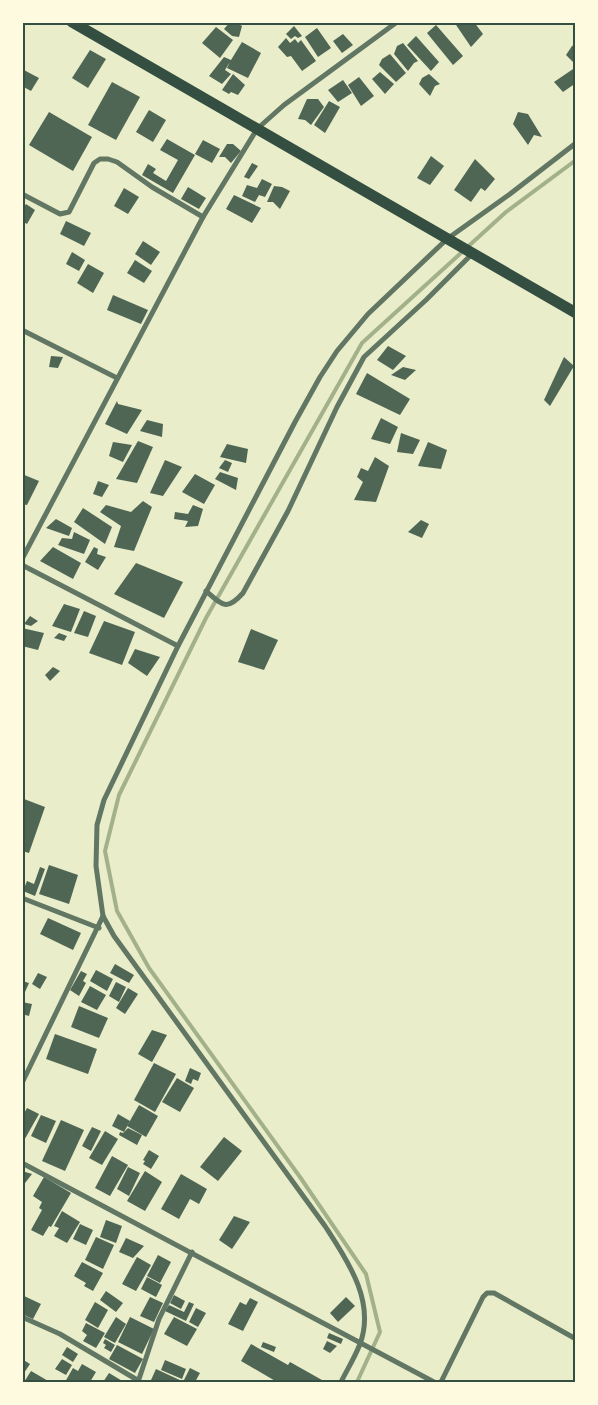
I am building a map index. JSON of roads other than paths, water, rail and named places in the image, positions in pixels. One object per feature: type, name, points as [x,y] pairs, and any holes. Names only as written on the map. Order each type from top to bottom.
[{"type":"main road","points":[[72,22],[576,313]]},
{"type":"street","points":[[22,559],[203,217],[257,129],[284,105],[397,22]]},
{"type":"street","points":[[341,1382],[361,1344],[365,1321],[361,1293],[348,1261],[114,936],[103,916],[96,866],[97,825],[115,776],[178,646],[208,593],[295,422],[337,351],[368,314],[447,239],[510,194],[576,143]]},
{"type":"street","points":[[22,194],[60,214],[68,212],[94,163],[100,159],[108,158],[203,217]]},
{"type":"street","points":[[208,593],[222,604],[231,605],[243,593],[288,511],[364,357],[426,300],[472,254]]},
{"type":"street","points":[[22,330],[117,378]]},
{"type":"street","points":[[22,565],[178,646]]},
{"type":"street","points":[[22,898],[98,928]]},
{"type":"street","points":[[22,1083],[103,916]]},
{"type":"street","points":[[22,1163],[434,1382]]},
{"type":"street","points":[[22,1317],[60,1334],[139,1382],[159,1319],[192,1252]]},
{"type":"street","points":[[441,1382],[482,1297],[487,1293],[494,1294],[576,1339]]},
{"type":"waterway","points":[[357,1382],[380,1332],[366,1274],[300,1177],[149,968],[117,911],[105,851],[119,795],[206,618],[362,343],[506,212],[576,160]]}]
